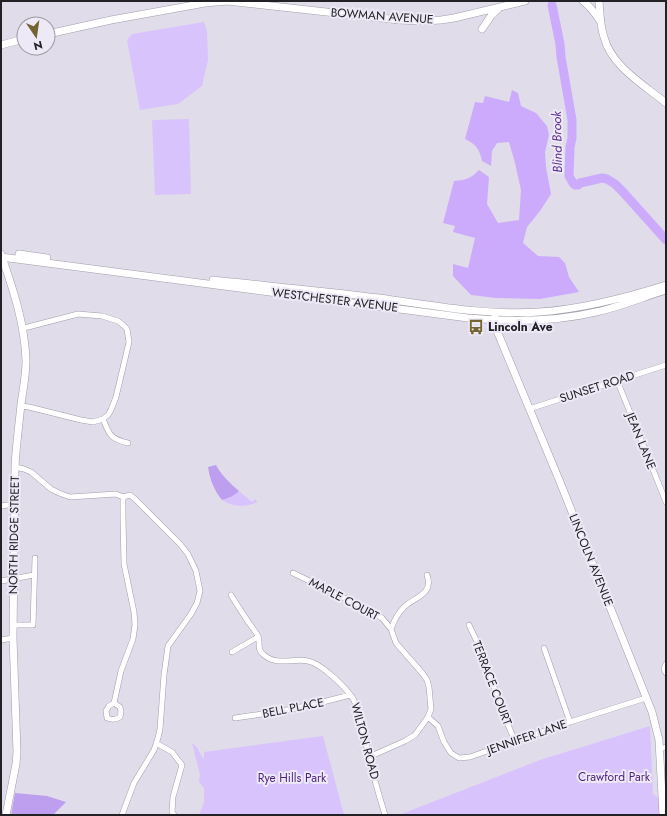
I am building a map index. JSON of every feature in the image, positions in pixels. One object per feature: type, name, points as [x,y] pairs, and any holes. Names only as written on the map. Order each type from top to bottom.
[{"type":"street","name":"BOWMAN AVENUE","points":[[56,32],[111,20],[205,3],[227,1],[391,19],[424,21],[454,18],[525,1]]},
{"type":"street","points":[[583,1],[594,11],[601,23]]},
{"type":"street","points":[[599,1],[601,23],[606,45],[614,59],[626,71],[666,103]]},
{"type":"street","points":[[482,29],[491,16],[500,7]]},
{"type":"street","points":[[1,45],[16,41]]},
{"type":"street","name":"WESTCHESTER AVENUE","points":[[1,254],[494,312],[537,312],[574,308],[617,299],[666,285]]},
{"type":"street","name":"WESTCHESTER AVENUE","points":[[1,254],[468,318],[496,320],[543,320],[580,316],[606,310],[666,290]]},
{"type":"street","name":"NORTH RIDGE STREET","points":[[1,254],[18,310],[22,328],[26,362],[15,467],[13,638],[17,752],[6,815]]},
{"type":"street","name":"LINCOLN AVENUE","points":[[494,312],[497,331],[560,482],[655,724],[663,748],[663,815]]},
{"type":"street","points":[[21,406],[93,422],[103,419],[111,410],[116,397],[129,342],[126,330],[118,321],[112,318],[95,315],[78,314],[22,328]]},
{"type":"street","name":"SUNSET ROAD","points":[[529,409],[666,365]]},
{"type":"street","name":"JEAN LANE","points":[[617,380],[666,502]]},
{"type":"street","points":[[103,419],[113,438],[128,443]]},
{"type":"street","points":[[15,467],[31,472],[51,489],[70,497],[116,494],[123,497],[130,495],[175,539],[188,554],[196,571],[200,591],[197,603],[168,646],[160,729],[154,750],[134,783],[122,815]]},
{"type":"street","points":[[114,703],[121,671],[132,639],[135,625],[134,612],[124,564],[122,517],[123,497]]},
{"type":"street","points":[[1,506],[15,504]]},
{"type":"street","points":[[13,625],[33,625],[34,575],[36,572],[35,558]]},
{"type":"street","name":"MAPLE COURT","points":[[294,573],[382,618],[390,629],[396,643],[427,680],[431,709],[428,716]]},
{"type":"street","points":[[1,581],[34,575]]},
{"type":"street","points":[[390,629],[403,608],[426,592],[429,586],[427,575]]},
{"type":"street","name":"WILTON ROAD","points":[[231,595],[258,636],[259,651],[269,659],[275,661],[302,660],[315,663],[342,685],[353,698],[385,815]]},
{"type":"street","name":"TERRACE COURT","points":[[469,625],[490,673],[505,718],[515,741]]},
{"type":"street","points":[[232,652],[258,636]]},
{"type":"street","points":[[1,640],[13,638]]},
{"type":"street","points":[[544,648],[570,722]]},
{"type":"street","points":[[666,664],[664,668],[666,673]]},
{"type":"street","name":"BELL PLACE","points":[[235,718],[282,711],[350,695]]},
{"type":"street","name":"JENNIFER LANE","points":[[428,716],[438,726],[444,742],[451,753],[459,758],[470,757],[570,722],[646,698]]},
{"type":"street","points":[[369,757],[415,735],[428,716]]},
{"type":"street","points":[[156,743],[172,752],[182,765],[173,797],[172,812],[174,815]]},
{"type":"green space","points":[[204,22],[207,31],[208,60],[202,86],[178,104],[140,110],[127,40],[132,34]]},
{"type":"green space","points":[[189,119],[191,194],[155,195],[152,120]]},
{"type":"green space","points":[[239,491],[252,502],[255,499],[257,502],[239,506],[222,500],[231,497]]},
{"type":"green space","name":"Crawford Park","points":[[650,726],[653,794],[658,797],[659,800],[660,815],[399,815],[540,760]]},
{"type":"green space","name":"Rye Hills Park","points":[[323,736],[344,815],[199,815],[204,802],[204,788],[199,782],[200,775],[192,743],[196,746],[204,759],[204,752]]},
{"type":"shaded area","points":[[512,90],[518,93],[521,106],[536,113],[547,126],[549,135],[545,152],[551,194],[527,227],[523,243],[538,256],[559,257],[565,263],[569,277],[579,292],[540,299],[496,298],[471,295],[453,276],[453,264],[468,268],[475,238],[453,232],[455,226],[443,223],[454,181],[468,178],[479,170],[489,177],[487,204],[498,223],[519,220],[521,190],[509,142],[497,143],[492,151],[491,166],[482,161],[477,148],[465,139],[475,102],[483,103],[485,96],[509,102]]},
{"type":"shaded area","points":[[216,465],[223,476],[239,491],[231,497],[222,500],[213,485],[208,467]]},
{"type":"shaded area","points":[[15,793],[47,796],[66,802],[53,815],[11,815]]},
{"type":"waterway","name":"Blind Brook","points":[[552,5],[572,120],[569,176],[575,185],[602,178],[615,184],[666,240]]},
{"type":"place","name":"Lincoln Ave","points":[[476,327]]}]
